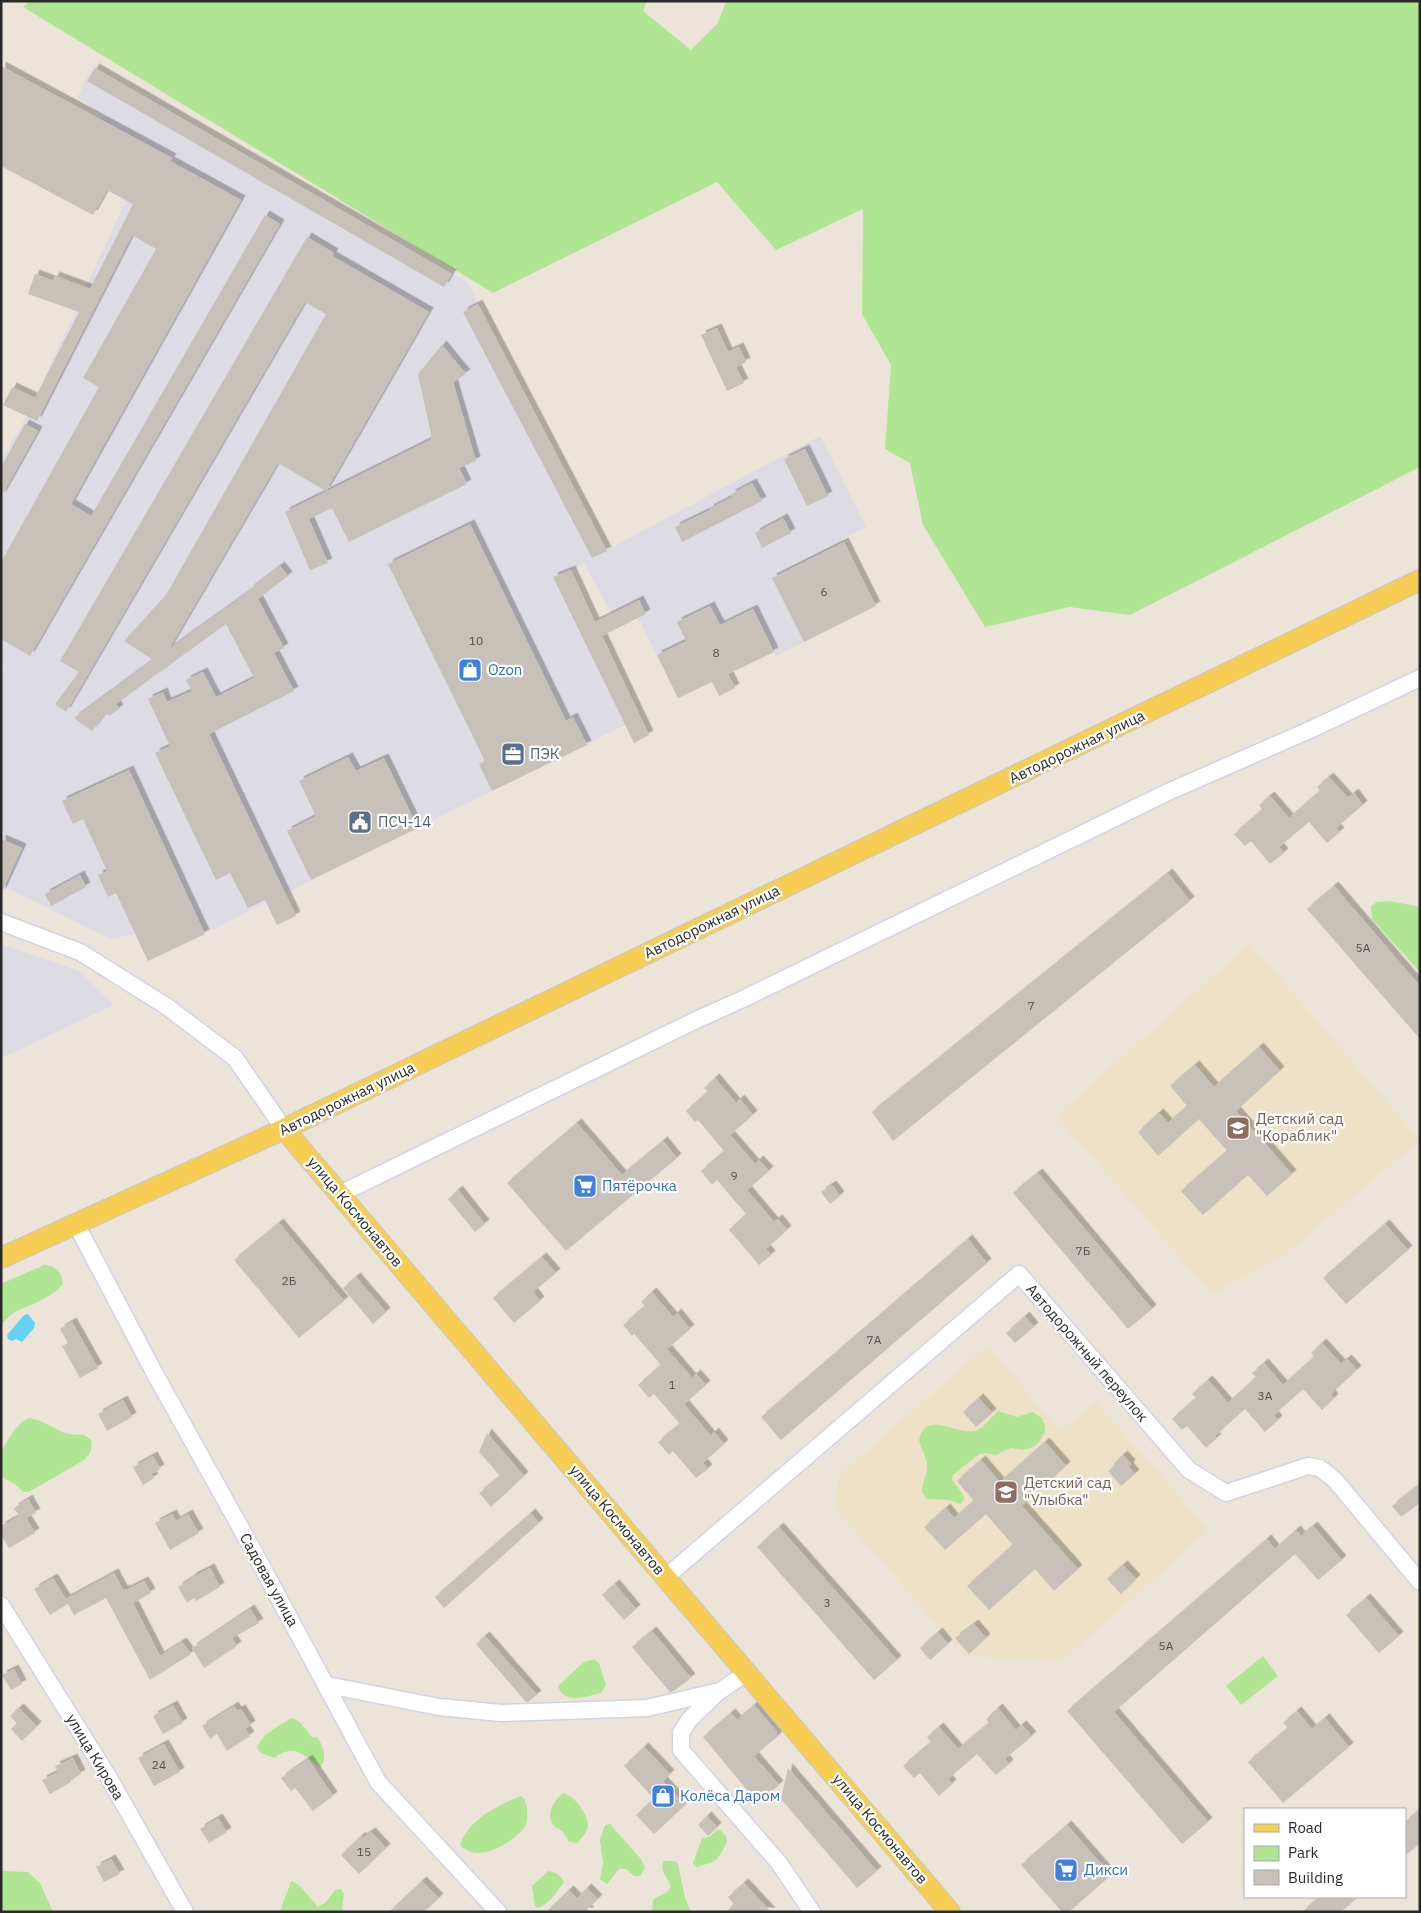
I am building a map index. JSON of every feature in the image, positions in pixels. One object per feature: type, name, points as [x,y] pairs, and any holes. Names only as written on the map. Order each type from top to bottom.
[{"type":"main road","name":"Автодорожная улица","points":[[1,1258],[284,1129],[1420,580]]},
{"type":"main road","name":"улица Космонавтов","points":[[284,1129],[950,1912]]},
{"type":"street","points":[[340,1194],[1168,792],[1314,728],[1420,678]]},
{"type":"street","points":[[1,922],[80,952],[166,1006],[235,1058],[284,1129]]},
{"type":"street","name":"Садовая улица","points":[[76,1224],[155,1374],[327,1684],[378,1782],[498,1912]]},
{"type":"street","name":"Автодорожный переулок","points":[[666,1577],[1019,1274],[1189,1470],[1226,1493],[1308,1466],[1320,1468],[1335,1480],[1420,1582]]},
{"type":"street","name":"улица Кирова","points":[[1,1605],[109,1778],[185,1912]]},
{"type":"street","points":[[746,1672],[720,1691],[688,1720],[681,1733],[681,1750],[779,1863],[812,1912]]},
{"type":"street","points":[[327,1684],[439,1707],[501,1713],[647,1708],[720,1691]]},
{"type":"shaded area","points":[[93,66],[467,282],[607,550],[820,436],[866,527],[842,539],[876,606],[776,656],[774,652],[728,674],[735,688],[719,696],[712,682],[678,698],[638,618],[619,627],[584,563],[571,570],[649,735],[634,743],[625,725],[148,961],[135,934],[111,939],[1,885],[1,672],[4,669],[4,665],[1,664],[1,461],[26,417],[138,174],[85,146],[100,116],[87,103],[77,98]]},
{"type":"shaded area","name":"Детский сад \"Кораблик\"","points":[[1250,943],[1420,1140],[1286,1254],[1212,1294],[1056,1116]]},
{"type":"shaded area","points":[[1,944],[79,971],[114,1005],[1,1058]]},
{"type":"shaded area","name":"Детский сад \"Улыбка\"","points":[[988,1345],[1060,1431],[1096,1402],[1209,1530],[1061,1662],[965,1656],[835,1509],[839,1475]]},
{"type":"green space","points":[[30,1],[647,1],[643,11],[691,50],[718,23],[726,1],[1420,1],[1420,467],[1130,615],[1069,607],[985,627],[923,525],[910,463],[885,449],[891,365],[862,314],[863,209],[776,250],[717,182],[493,293],[23,7]]},
{"type":"green space","points":[[1390,901],[1420,907],[1420,972],[1372,919],[1371,906],[1377,902]]},
{"type":"green space","points":[[44,1265],[51,1266],[57,1270],[63,1284],[42,1300],[15,1312],[1,1324],[1,1284]]},
{"type":"green space","points":[[998,1411],[1017,1417],[1033,1412],[1042,1418],[1045,1432],[1034,1447],[1024,1450],[1011,1448],[996,1455],[979,1454],[953,1475],[952,1480],[962,1493],[964,1499],[961,1504],[949,1500],[928,1499],[922,1493],[927,1468],[919,1440],[923,1430],[928,1426],[936,1424],[961,1430],[977,1430]]},
{"type":"green space","points":[[29,1418],[40,1421],[64,1433],[85,1436],[91,1440],[92,1446],[84,1460],[29,1492],[23,1492],[16,1485],[1,1476],[1,1457],[9,1437],[21,1423]]},
{"type":"green space","points":[[1263,1656],[1278,1676],[1241,1705],[1226,1686]]},
{"type":"green space","points":[[594,1659],[599,1663],[606,1685],[601,1693],[576,1698],[565,1696],[558,1686],[584,1662]]},
{"type":"green space","points":[[291,1718],[301,1723],[313,1738],[317,1737],[319,1740],[324,1756],[320,1767],[309,1758],[294,1751],[282,1753],[274,1758],[259,1752],[257,1746],[266,1734]]},
{"type":"green space","points":[[563,1793],[576,1801],[588,1822],[586,1831],[577,1843],[569,1842],[563,1832],[554,1826],[551,1821],[552,1807]]},
{"type":"green space","points":[[521,1796],[526,1803],[527,1821],[524,1828],[518,1834],[502,1846],[484,1852],[475,1853],[460,1845],[470,1828],[485,1814]]},
{"type":"green space","points":[[610,1824],[641,1859],[645,1868],[640,1876],[634,1876],[626,1869],[619,1869],[607,1884],[600,1879],[603,1863],[600,1840],[605,1825]]},
{"type":"green space","points":[[717,1830],[720,1830],[726,1836],[727,1842],[723,1850],[713,1862],[697,1867],[693,1863],[702,1838],[709,1837]]},
{"type":"green space","points":[[664,1861],[675,1861],[678,1864],[685,1898],[691,1912],[652,1912],[653,1900],[670,1888],[662,1866]]},
{"type":"green space","points":[[1,1871],[28,1872],[40,1883],[53,1912],[1,1912]]},
{"type":"green space","points":[[548,1871],[558,1874],[564,1882],[549,1901],[537,1908],[535,1906],[532,1886]]},
{"type":"green space","points":[[291,1881],[299,1885],[318,1907],[325,1903],[335,1890],[341,1889],[344,1894],[342,1909],[345,1912],[281,1912]]},
{"type":"water","points":[[28,1314],[35,1323],[34,1328],[22,1342],[16,1339],[12,1341],[8,1339],[7,1335],[24,1315]]},
{"type":"building","points":[[1,66],[172,158],[170,161],[241,200],[71,504],[91,516],[265,215],[280,224],[30,656],[1,639],[1,562],[99,387],[83,378],[156,249],[132,235],[37,421],[3,405],[12,387],[35,398],[79,312],[28,294],[35,274],[53,281],[55,276],[90,289],[133,204],[107,190],[93,215],[1,166]]},
{"type":"building","points":[[95,68],[452,274],[444,287],[87,81]]},
{"type":"building","points":[[307,237],[334,253],[332,256],[429,312],[326,491],[278,463],[169,649],[251,590],[280,566],[288,576],[258,599],[284,648],[274,653],[294,691],[209,734],[296,916],[277,925],[265,900],[248,908],[230,873],[216,880],[155,753],[170,746],[148,699],[163,692],[167,702],[192,691],[186,680],[203,672],[216,697],[254,678],[226,624],[116,704],[119,709],[109,716],[106,713],[92,731],[74,718],[153,660],[124,641],[166,595],[326,314],[305,302],[66,712],[55,704],[79,672],[60,661]]},
{"type":"building","points":[[478,304],[607,551],[592,558],[463,312]]},
{"type":"building","points":[[717,328],[728,352],[739,347],[746,362],[736,367],[744,383],[727,391],[701,335]]},
{"type":"building","points":[[442,345],[466,374],[453,382],[476,461],[459,468],[467,484],[349,542],[332,508],[309,519],[328,563],[310,570],[285,512],[432,439],[418,374]]},
{"type":"building","points":[[25,424],[38,431],[1,497],[1,467]]},
{"type":"building","points":[[805,449],[828,496],[807,506],[784,459]]},
{"type":"building","points":[[752,483],[762,501],[682,542],[675,527],[710,510],[732,497],[731,494]]},
{"type":"building","points":[[783,518],[791,533],[762,548],[755,533]]},
{"type":"building","points":[[470,524],[566,721],[573,717],[587,745],[492,791],[479,764],[485,761],[388,564]]},
{"type":"building","points":[[844,542],[876,606],[804,642],[772,578]]},
{"type":"building","points":[[571,570],[595,622],[639,600],[646,614],[602,636],[649,735],[634,743],[553,577]]},
{"type":"building","points":[[710,606],[720,625],[753,609],[774,652],[728,674],[735,688],[719,696],[712,682],[678,698],[657,655],[686,641],[677,622]]},
{"type":"building","name":"ПСЧ-14","points":[[348,757],[356,771],[384,758],[418,828],[311,880],[287,831],[316,816],[299,781]]},
{"type":"building","points":[[129,770],[205,934],[148,961],[116,893],[108,897],[98,875],[107,871],[83,819],[73,824],[62,801]]},
{"type":"building","points":[[1329,777],[1348,798],[1354,793],[1363,805],[1336,828],[1340,832],[1327,843],[1309,822],[1279,847],[1284,853],[1270,864],[1251,841],[1245,846],[1234,834],[1262,810],[1259,805],[1270,796],[1289,818],[1320,791],[1317,787]]},
{"type":"building","points":[[1,839],[22,848],[1,894]]},
{"type":"building","points":[[1168,873],[1190,901],[893,1141],[872,1112]]},
{"type":"building","points":[[80,875],[86,887],[51,906],[45,894]]},
{"type":"building","points":[[1334,886],[1420,986],[1420,1039],[1307,909]]},
{"type":"building","points":[[1259,1047],[1280,1071],[1236,1111],[1292,1174],[1267,1196],[1248,1175],[1203,1215],[1181,1191],[1227,1151],[1199,1119],[1158,1156],[1138,1132],[1159,1113],[1168,1123],[1187,1106],[1170,1086],[1195,1065],[1214,1087]]},
{"type":"building","points":[[715,1078],[736,1103],[740,1099],[753,1115],[730,1135],[755,1164],[759,1160],[769,1171],[747,1190],[774,1222],[778,1219],[787,1230],[766,1249],[771,1255],[759,1265],[729,1230],[746,1214],[717,1180],[712,1185],[701,1171],[724,1151],[698,1120],[695,1122],[686,1111],[708,1092],[704,1088]]},
{"type":"building","points":[[577,1123],[622,1175],[663,1141],[677,1158],[566,1251],[507,1183]]},
{"type":"building","points":[[1038,1173],[1152,1309],[1128,1329],[1013,1193]]},
{"type":"building","points":[[832,1185],[840,1196],[830,1204],[821,1192]]},
{"type":"building","points":[[458,1190],[485,1224],[475,1232],[448,1199]]},
{"type":"building","points":[[279,1223],[344,1301],[299,1338],[234,1260]]},
{"type":"building","points":[[1385,1224],[1408,1250],[1346,1304],[1323,1278]]},
{"type":"building","points":[[968,1239],[987,1263],[781,1440],[761,1417]]},
{"type":"building","points":[[542,1257],[556,1273],[533,1292],[540,1301],[514,1323],[493,1298]]},
{"type":"building","points":[[356,1277],[386,1312],[373,1324],[343,1288]]},
{"type":"building","points":[[652,1292],[673,1317],[677,1313],[690,1329],[667,1349],[692,1378],[696,1374],[706,1385],[684,1404],[711,1436],[714,1432],[724,1444],[703,1463],[708,1469],[696,1478],[673,1451],[669,1455],[658,1442],[680,1424],[654,1394],[649,1398],[638,1385],[661,1365],[634,1334],[632,1336],[623,1325],[645,1306],[641,1302]]},
{"type":"building","points":[[1025,1316],[1034,1327],[1015,1343],[1006,1333]]},
{"type":"building","points":[[72,1322],[98,1368],[80,1378],[62,1346],[68,1343],[60,1329]]},
{"type":"building","points":[[1322,1343],[1341,1364],[1347,1359],[1357,1370],[1331,1394],[1334,1398],[1322,1410],[1303,1389],[1274,1415],[1278,1420],[1265,1432],[1245,1409],[1215,1436],[1217,1438],[1206,1448],[1187,1426],[1182,1430],[1172,1419],[1196,1398],[1192,1394],[1208,1380],[1228,1403],[1256,1377],[1252,1373],[1264,1363],[1283,1385],[1314,1357],[1311,1353]]},
{"type":"building","points":[[979,1398],[992,1413],[976,1427],[963,1412]]},
{"type":"building","points":[[123,1400],[132,1417],[107,1431],[98,1414]]},
{"type":"building","points":[[487,1433],[524,1476],[491,1507],[479,1493],[500,1476],[479,1452]]},
{"type":"building","points":[[1045,1442],[1066,1466],[1022,1506],[1078,1569],[1054,1591],[1035,1569],[989,1610],[967,1586],[1013,1545],[986,1514],[945,1550],[924,1527],[946,1508],[954,1518],[974,1501],[957,1481],[981,1460],[1000,1482]]},
{"type":"building","points":[[1123,1455],[1131,1464],[1129,1467],[1135,1474],[1121,1486],[1108,1471]]},
{"type":"building","points":[[153,1456],[160,1469],[151,1474],[154,1478],[143,1485],[133,1467]]},
{"type":"building","points":[[1420,1484],[1420,1503],[1401,1517],[1392,1506]]},
{"type":"building","points":[[28,1499],[36,1513],[26,1518],[35,1533],[9,1548],[1,1535],[1,1526],[19,1516],[14,1508]]},
{"type":"building","points":[[531,1513],[539,1523],[444,1608],[435,1597]]},
{"type":"building","points":[[172,1514],[176,1521],[188,1514],[199,1533],[170,1550],[155,1523]]},
{"type":"building","points":[[1313,1526],[1342,1560],[1318,1580],[1295,1554],[1114,1712],[1208,1822],[1182,1844],[1067,1711],[1267,1539],[1275,1549],[1296,1530],[1301,1536]]},
{"type":"building","points":[[779,1527],[897,1660],[874,1680],[757,1547]]},
{"type":"building","points":[[1123,1565],[1136,1579],[1121,1594],[1107,1579]]},
{"type":"building","points":[[210,1568],[220,1587],[196,1601],[194,1598],[187,1603],[178,1587]]},
{"type":"building","points":[[114,1573],[123,1590],[144,1581],[151,1593],[133,1603],[160,1656],[182,1642],[191,1654],[150,1680],[106,1598],[74,1615],[68,1604],[50,1615],[34,1589],[53,1578],[66,1599]]},
{"type":"building","points":[[615,1584],[636,1609],[624,1620],[602,1595]]},
{"type":"building","points":[[1366,1598],[1399,1636],[1379,1653],[1346,1615]]},
{"type":"building","points":[[250,1609],[259,1623],[232,1638],[237,1646],[204,1668],[192,1648]]},
{"type":"building","points":[[974,1624],[986,1638],[969,1654],[955,1638]]},
{"type":"building","points":[[652,1631],[691,1678],[674,1691],[670,1692],[632,1647]]},
{"type":"building","points":[[938,1632],[948,1644],[930,1660],[920,1648]]},
{"type":"building","points":[[485,1636],[537,1695],[528,1702],[476,1644]]},
{"type":"building","points":[[14,1669],[22,1684],[11,1690],[2,1675]]},
{"type":"building","points":[[173,1705],[183,1723],[163,1734],[153,1716]]},
{"type":"building","points":[[754,1705],[777,1732],[777,1737],[754,1756],[779,1785],[758,1803],[703,1737],[731,1713],[737,1720]]},
{"type":"building","points":[[234,1706],[237,1711],[241,1709],[251,1725],[245,1729],[250,1736],[227,1751],[217,1734],[210,1739],[202,1726]]},
{"type":"building","points":[[19,1708],[37,1726],[22,1741],[11,1729],[17,1723],[10,1716]]},
{"type":"building","points":[[998,1708],[1016,1730],[1022,1725],[1032,1736],[1005,1759],[1009,1764],[996,1775],[977,1754],[948,1779],[952,1784],[939,1796],[920,1773],[914,1778],[903,1766],[931,1742],[927,1737],[939,1727],[958,1749],[989,1723],[986,1719]]},
{"type":"building","points":[[1297,1711],[1312,1729],[1325,1718],[1349,1747],[1283,1803],[1248,1762],[1288,1728],[1283,1723]]},
{"type":"building","points":[[164,1744],[180,1772],[154,1786],[138,1758]]},
{"type":"building","points":[[644,1747],[670,1774],[663,1781],[685,1805],[654,1834],[636,1815],[654,1799],[624,1766]]},
{"type":"building","points":[[73,1758],[81,1774],[50,1794],[42,1780],[58,1772],[55,1766]]},
{"type":"building","points":[[308,1759],[333,1796],[313,1811],[295,1788],[291,1791],[281,1778]]},
{"type":"building","points":[[788,1768],[877,1871],[857,1888],[781,1799]]},
{"type":"building","points":[[1420,1809],[1420,1843],[1406,1855],[1406,1821]]},
{"type":"building","points":[[707,1816],[717,1827],[708,1836],[698,1825]]},
{"type":"building","points":[[218,1818],[227,1832],[209,1843],[200,1829]]},
{"type":"building","name":"Дикси","points":[[1067,1825],[1111,1875],[1069,1912],[1062,1912],[1021,1865]]},
{"type":"building","points":[[371,1832],[386,1848],[359,1874],[341,1855],[361,1836],[362,1838]]},
{"type":"building","points":[[111,1859],[120,1874],[104,1882],[96,1867]]},
{"type":"building","points":[[422,1881],[439,1898],[424,1912],[389,1912]]},
{"type":"building","points":[[744,1883],[771,1912],[726,1912],[734,1904],[728,1897]]},
{"type":"building","points":[[587,1888],[598,1899],[587,1909],[590,1912],[546,1912],[569,1890],[577,1898]]},
{"type":"building","points":[[1318,1898],[1357,1898],[1341,1912],[1302,1912]]},
{"type":"place","name":"Ozon","points":[[470,670]]},
{"type":"place","name":"ПЭК","points":[[513,754]]},
{"type":"place","name":"ПСЧ-14","points":[[360,822]]},
{"type":"place","name":"Детский сад \"Кораблик\"","points":[[1238,1128]]},
{"type":"place","name":"Пятёрочка","points":[[585,1186]]},
{"type":"place","name":"Детский сад \"Улыбка\"","points":[[1006,1492]]},
{"type":"place","name":"Колёса Даром","points":[[663,1796]]},
{"type":"place","name":"Дикси","points":[[1066,1870]]}]
